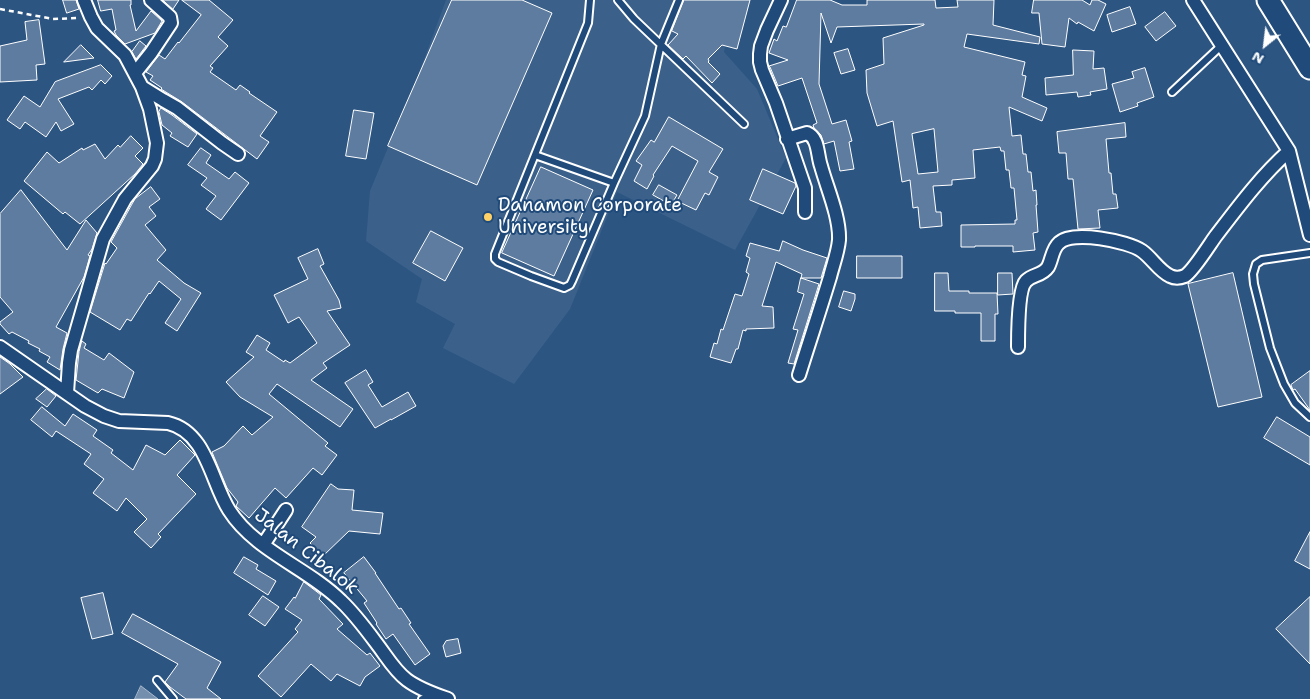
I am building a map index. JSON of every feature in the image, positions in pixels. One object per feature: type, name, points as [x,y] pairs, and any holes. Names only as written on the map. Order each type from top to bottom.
[{"type":"highway","points":[[1268,0],[1310,68]]},
{"type":"street","points":[[66,393],[72,350],[103,239],[126,199],[149,171],[155,159],[157,144],[150,109],[135,73],[125,55],[97,28],[84,0]]},
{"type":"street","points":[[135,73],[171,23],[170,17],[151,0]]},
{"type":"street","points":[[782,0],[761,46],[760,66],[776,103],[804,188],[805,212]]},
{"type":"street","points":[[1193,0],[1289,152],[1310,234]]},
{"type":"street","points":[[142,87],[176,108],[238,154]]},
{"type":"street","points":[[787,139],[807,133],[815,140],[819,160],[834,207],[839,240],[822,304],[799,375]]},
{"type":"street","points":[[1018,348],[1021,294],[1024,282],[1031,277],[1042,274],[1046,270],[1059,242],[1071,238],[1086,237],[1126,244],[1143,252],[1170,276],[1175,278],[1184,276],[1254,187],[1289,152]]},
{"type":"street","name":"Jalan Cibalok","points":[[0,347],[85,406],[109,418],[119,421],[168,424],[178,426],[186,432],[198,445],[223,500],[245,530],[263,545],[336,596],[358,620],[401,676],[418,687],[442,697]]},
{"type":"street","points":[[263,545],[286,510]]},
{"type":"lane","points":[[590,0],[588,23],[496,250],[495,259],[498,262],[562,287],[568,286],[572,281],[645,116],[661,44],[679,0]]},
{"type":"lane","points":[[618,0],[634,19],[744,124]]},
{"type":"lane","points":[[1172,92],[1221,46]]},
{"type":"lane","points":[[535,156],[614,183]]},
{"type":"lane","points":[[1310,253],[1262,260],[1256,264],[1253,274],[1265,328],[1284,384],[1295,403],[1310,417]]},
{"type":"lane","points":[[157,680],[173,699]]},
{"type":"lane","points":[[422,699],[442,697]]},
{"type":"path","points":[[0,8],[53,19],[91,17]]},
{"type":"shaded area","name":"Danamon Corporate University","points":[[446,0],[733,0],[724,52],[757,89],[786,158],[735,250],[617,192],[570,309],[514,384],[443,348],[455,324],[416,302],[422,279],[366,241],[370,191],[419,73]]},
{"type":"shaded area","points":[[141,686],[158,699],[135,699]]},
{"type":"building","points":[[63,0],[76,0],[79,9],[67,13]]},
{"type":"building","points":[[98,0],[131,0],[130,5],[136,31],[151,11],[162,21],[155,33],[125,44],[114,31],[116,30],[112,9],[101,11]]},
{"type":"building","points":[[163,0],[179,0],[173,9]]},
{"type":"building","points":[[182,0],[209,0],[233,20],[218,37],[228,46],[210,66],[213,68],[210,72],[236,90],[240,85],[277,112],[260,136],[269,142],[257,159],[182,102],[161,89],[150,80],[153,76],[146,72],[159,55],[165,59],[201,15]]},
{"type":"building","points":[[452,0],[522,0],[552,13],[477,185],[388,146]]},
{"type":"building","points":[[684,0],[750,0],[737,49],[722,45],[708,59],[708,62],[720,74],[712,83],[686,56],[683,59],[668,45],[678,34],[672,31]]},
{"type":"building","points":[[797,0],[830,0],[842,5],[867,5],[867,0],[935,0],[936,8],[958,7],[957,0],[994,0],[993,25],[1040,37],[1039,44],[967,34],[964,47],[1025,62],[1022,75],[1026,76],[1022,97],[1047,108],[1042,121],[1009,107],[1012,136],[1021,135],[1023,154],[1026,154],[1028,172],[1031,172],[1033,191],[1036,190],[1038,232],[1033,233],[1035,250],[1013,252],[1013,246],[961,247],[961,225],[1015,224],[1015,220],[1017,220],[1014,188],[1011,188],[1009,170],[1006,170],[1004,151],[1001,151],[1000,147],[973,150],[975,178],[952,180],[952,185],[933,186],[936,212],[941,212],[942,226],[920,228],[918,207],[913,208],[910,180],[902,182],[893,121],[877,126],[867,93],[866,70],[884,64],[883,38],[924,24],[837,27],[831,43],[821,13],[819,84],[832,124],[846,120],[852,141],[849,142],[854,169],[840,171],[834,141],[824,144],[821,135],[814,128],[813,125],[817,123],[802,78],[778,86],[769,66],[788,60],[769,53],[774,39],[777,41],[783,26],[786,27]],"holes":[[[934,129],[938,172],[918,174],[912,134]]]},
{"type":"building","points":[[1034,0],[1082,0],[1090,5],[1092,0],[1098,0],[1106,4],[1094,31],[1078,22],[1077,24],[1069,18],[1065,47],[1042,44],[1039,13],[1032,13]]},
{"type":"building","points":[[1130,7],[1136,24],[1112,32],[1107,15]]},
{"type":"building","points":[[1165,12],[1176,26],[1156,41],[1145,27]]},
{"type":"building","points":[[39,20],[45,64],[36,65],[37,80],[0,82],[0,46],[27,40],[25,22]]},
{"type":"building","points":[[140,41],[146,46],[136,59],[132,52]]},
{"type":"building","points":[[81,45],[94,58],[64,62]]},
{"type":"building","points":[[848,49],[855,70],[841,74],[834,53]]},
{"type":"building","points":[[1073,50],[1094,51],[1093,69],[1104,68],[1107,89],[1090,92],[1091,95],[1078,97],[1077,92],[1046,95],[1045,78],[1073,75]]},
{"type":"building","points":[[101,65],[112,76],[105,84],[101,80],[92,90],[89,87],[58,99],[74,124],[61,131],[56,122],[46,137],[25,122],[20,129],[7,120],[24,96],[40,107],[55,82]]},
{"type":"building","points":[[1145,68],[1154,97],[1137,103],[1138,106],[1120,112],[1112,84],[1134,78],[1132,72]]},
{"type":"building","points":[[161,108],[197,134],[188,147],[170,136],[172,133],[162,125],[159,112]]},
{"type":"building","points":[[354,110],[374,113],[366,159],[346,156]]},
{"type":"building","points":[[669,117],[723,149],[709,172],[718,177],[709,195],[705,193],[696,210],[677,201],[698,161],[672,146],[653,175],[647,189],[634,181],[642,165],[636,161],[651,140],[654,142]]},
{"type":"building","points":[[1125,123],[1126,137],[1106,139],[1109,173],[1111,173],[1113,194],[1116,194],[1118,208],[1098,210],[1100,228],[1078,229],[1073,179],[1068,179],[1066,153],[1059,153],[1057,132]]},
{"type":"building","points":[[131,136],[143,148],[135,156],[143,164],[135,174],[80,224],[65,212],[63,214],[24,181],[47,152],[59,163],[82,148],[83,150],[95,144],[105,159],[118,145],[120,147]]},
{"type":"building","points":[[201,148],[211,155],[206,163],[229,179],[235,172],[249,183],[221,220],[206,209],[216,196],[201,185],[207,178],[188,165]]},
{"type":"building","points":[[541,167],[593,190],[554,276],[502,253]]},
{"type":"building","points":[[763,169],[795,183],[796,186],[783,214],[750,200]]},
{"type":"building","points":[[659,185],[677,195],[671,205],[653,195]]},
{"type":"building","points":[[151,187],[160,199],[149,207],[156,216],[145,225],[166,250],[157,260],[184,283],[201,293],[177,331],[165,323],[181,299],[159,281],[131,321],[127,319],[120,330],[90,312],[105,263],[117,248],[111,242],[135,199]]},
{"type":"building","points":[[21,190],[67,250],[86,220],[97,233],[88,255],[90,256],[84,277],[56,327],[67,333],[60,370],[47,362],[50,357],[39,351],[40,349],[12,332],[9,334],[0,324],[13,312],[0,297],[0,214]]},
{"type":"building","points":[[431,231],[463,248],[445,281],[413,263]]},
{"type":"building","points":[[783,241],[827,258],[821,278],[801,278],[802,274],[776,262],[762,306],[773,307],[774,328],[743,330],[738,349],[736,349],[731,363],[710,357],[714,343],[717,344],[721,329],[723,330],[735,294],[742,296],[749,274],[746,272],[750,258],[746,256],[750,243],[779,251]]},
{"type":"building","points":[[318,249],[324,264],[320,266],[339,300],[341,308],[327,311],[350,345],[323,363],[327,368],[311,380],[353,409],[340,427],[277,384],[269,394],[328,443],[325,446],[337,455],[322,475],[313,468],[286,498],[275,488],[249,518],[236,506],[238,502],[227,488],[212,452],[224,446],[243,426],[252,435],[273,417],[240,397],[226,382],[254,357],[246,352],[257,335],[270,343],[266,350],[284,362],[285,360],[290,363],[317,343],[299,317],[288,323],[274,295],[308,279],[298,258]]},
{"type":"building","points":[[857,256],[902,256],[902,278],[857,278]]},
{"type":"building","points":[[935,273],[948,273],[949,291],[997,293],[998,314],[995,314],[995,341],[981,341],[981,313],[935,311]]},
{"type":"building","points":[[998,273],[1012,273],[1013,294],[998,295]]},
{"type":"building","points":[[1233,273],[1262,397],[1218,407],[1188,284]]},
{"type":"building","points":[[801,278],[819,284],[794,364],[788,363],[798,330],[793,329],[804,294],[798,292]]},
{"type":"building","points":[[844,291],[855,294],[851,311],[839,307]]},
{"type":"building","points":[[82,341],[86,344],[84,348],[104,360],[109,353],[134,372],[124,398],[102,389],[98,393],[76,380]]},
{"type":"building","points":[[0,357],[23,377],[0,394]]},
{"type":"building","points":[[366,370],[373,382],[368,385],[382,407],[408,392],[416,406],[375,428],[345,383]]},
{"type":"building","points":[[1310,371],[1310,410],[1291,385]]},
{"type":"building","points":[[47,389],[56,396],[47,407],[36,399]]},
{"type":"building","points":[[42,407],[65,426],[73,414],[97,430],[93,436],[113,450],[111,453],[133,470],[146,445],[165,455],[180,440],[195,455],[177,475],[196,494],[158,534],[161,537],[151,548],[134,532],[147,519],[126,498],[117,511],[93,493],[104,479],[84,464],[91,454],[56,431],[52,437],[31,420]]},
{"type":"building","points":[[1277,417],[1310,437],[1310,465],[1264,438]]},
{"type":"building","points":[[331,484],[338,489],[354,490],[352,510],[383,513],[380,534],[349,531],[323,556],[310,543],[316,537],[302,527]]},
{"type":"building","points":[[1310,532],[1310,569],[1295,561]]},
{"type":"building","points":[[244,557],[258,565],[256,569],[276,581],[268,595],[234,573]]},
{"type":"building","points":[[364,557],[399,609],[401,608],[411,623],[409,624],[430,654],[415,665],[393,634],[386,639],[364,603],[367,601],[344,573]]},
{"type":"building","points":[[304,582],[321,595],[319,599],[343,624],[337,629],[367,655],[370,653],[380,666],[365,677],[360,686],[337,674],[331,681],[311,664],[281,697],[258,676],[298,632],[295,629],[302,620],[285,609],[295,598]]},
{"type":"building","points":[[103,593],[113,634],[92,639],[81,598]]},
{"type":"building","points":[[263,596],[279,607],[265,626],[249,615]]},
{"type":"building","points":[[1310,597],[1310,664],[1276,629]]},
{"type":"building","points":[[133,614],[221,662],[207,688],[221,699],[186,699],[170,687],[165,682],[178,664],[122,633]]},
{"type":"building","points":[[458,639],[461,653],[446,657],[443,646],[446,641]]},
{"type":"place","name":"Danamon Corporate University","points":[[488,217]]}]
